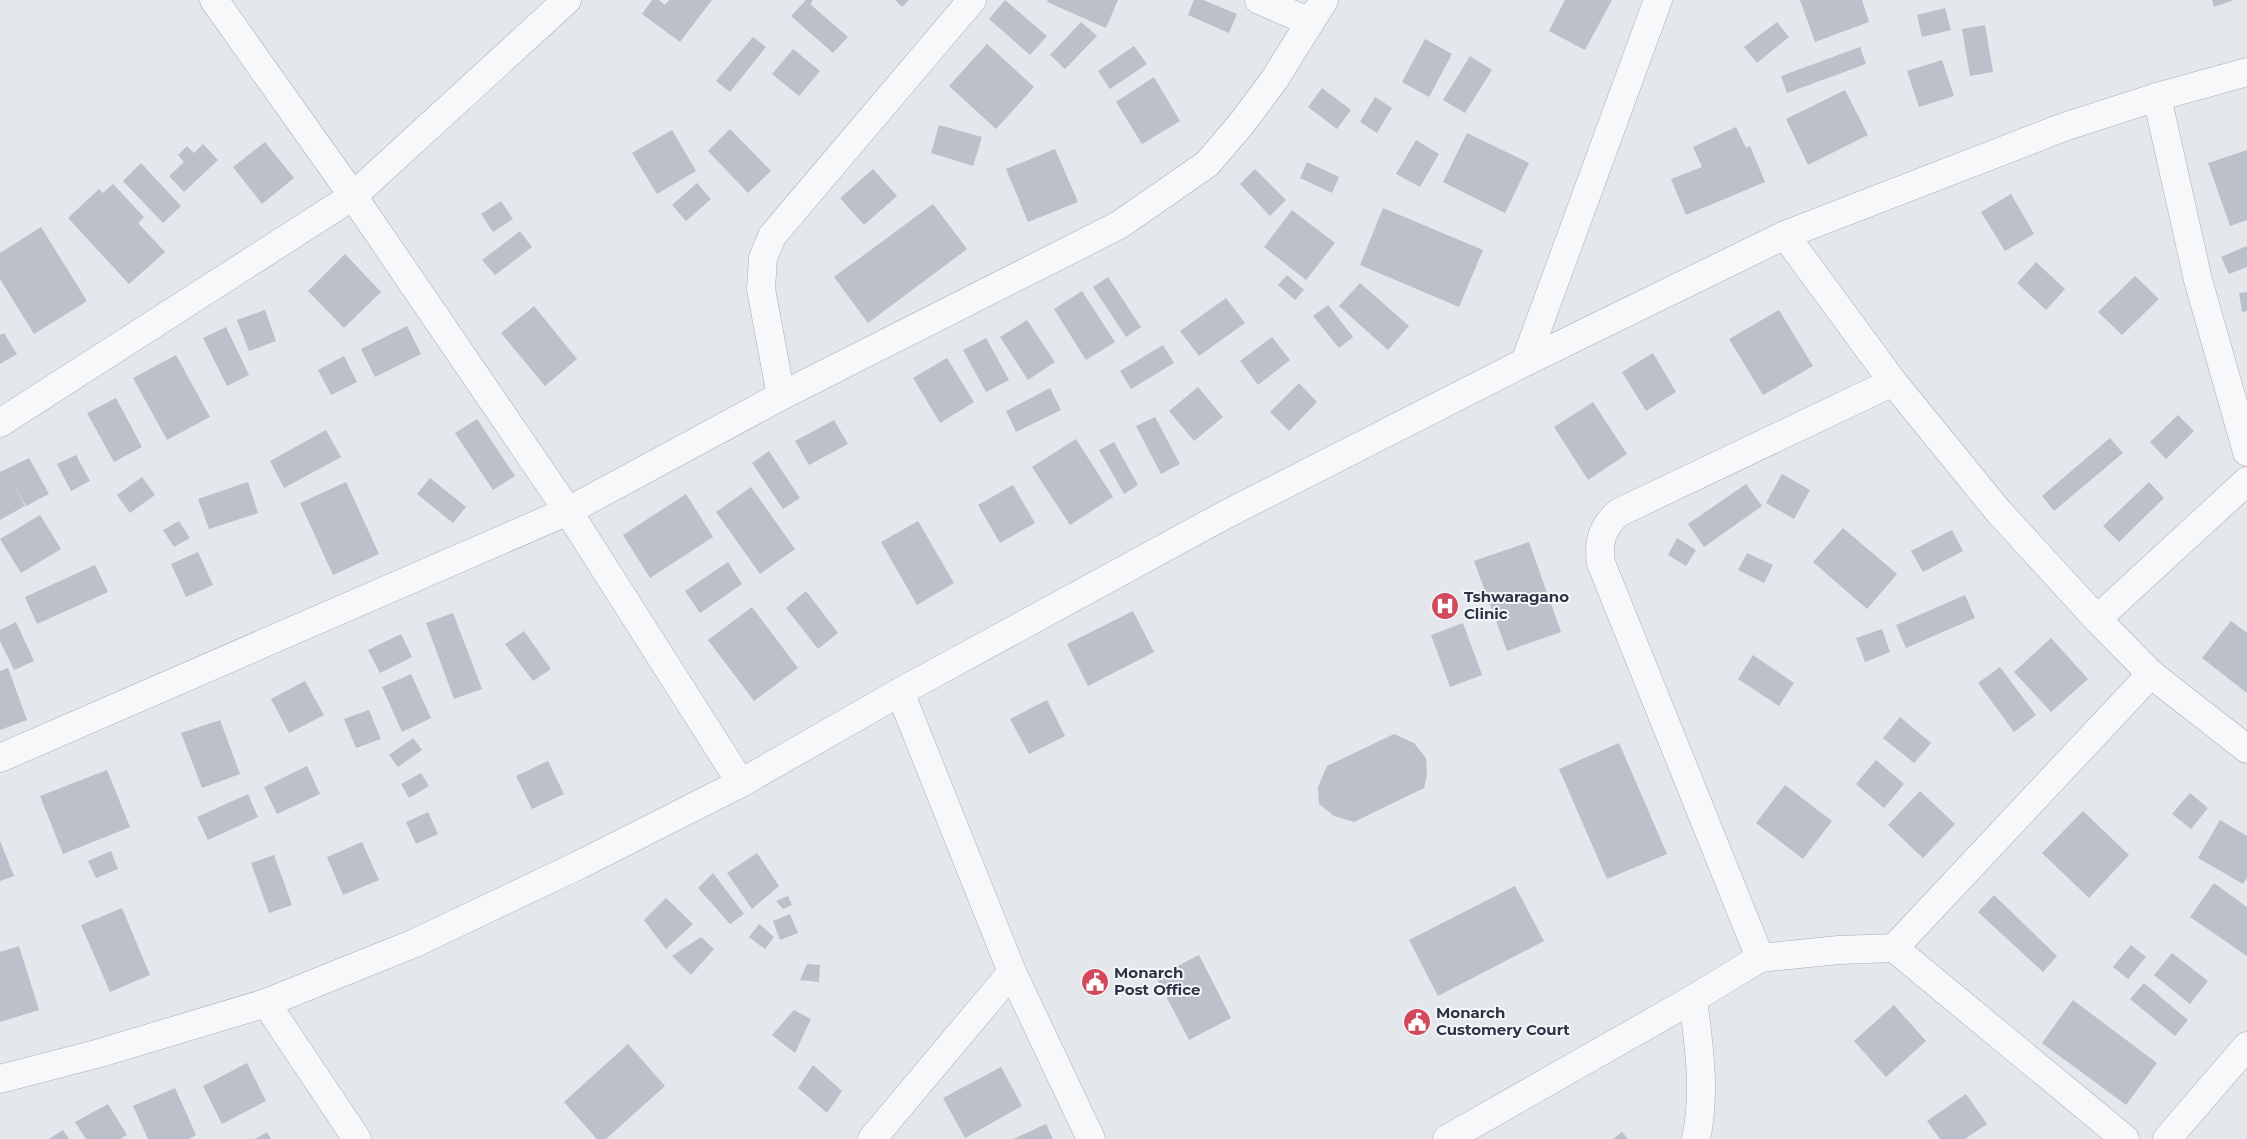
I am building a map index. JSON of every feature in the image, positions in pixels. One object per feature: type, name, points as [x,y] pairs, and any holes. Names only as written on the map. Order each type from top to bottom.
[{"type":"street","points":[[214,0],[353,196],[568,511],[741,783]]},
{"type":"street","points":[[0,423],[353,196],[567,0]]},
{"type":"street","points":[[781,396],[761,289],[763,258],[772,236],[972,0]]},
{"type":"street","points":[[0,758],[568,511],[781,396],[1119,224],[1207,164],[1242,123],[1274,80],[1317,11],[1259,0]]},
{"type":"street","points":[[1525,362],[1658,0]]},
{"type":"street","points":[[0,1079],[100,1053],[266,1003],[416,943],[579,866],[741,783],[900,692],[1221,518],[1525,362],[1785,235],[2064,127],[2157,97],[2247,72]]},
{"type":"street","points":[[2157,97],[2198,280],[2247,452]]},
{"type":"street","points":[[1785,235],[1892,382],[1999,512],[2097,619],[2151,674],[2247,749]]},
{"type":"street","points":[[1760,958],[1601,564],[1599,548],[1602,534],[1608,523],[1618,513],[1892,382]]},
{"type":"street","points":[[2097,619],[2247,480]]},
{"type":"street","points":[[1894,948],[2151,674]]},
{"type":"street","points":[[900,692],[1012,972],[1091,1139]]},
{"type":"street","points":[[1447,1139],[1693,999],[1760,958],[1839,950],[1894,948],[2125,1139]]},
{"type":"street","points":[[872,1139],[1012,972]]},
{"type":"street","points":[[1693,999],[1700,1060],[1702,1113],[1696,1139]]},
{"type":"street","points":[[266,1003],[357,1139]]},
{"type":"street","points":[[2167,1139],[2247,1046]]},
{"type":"building","points":[[652,0],[659,0],[665,5],[669,0],[712,0],[680,42],[642,14]]},
{"type":"building","points":[[806,0],[813,0],[810,4],[848,37],[833,53],[791,16]]},
{"type":"building","points":[[895,0],[909,0],[902,7]]},
{"type":"building","points":[[1005,0],[1047,36],[1030,55],[989,19]]},
{"type":"building","points":[[1048,0],[1118,0],[1106,28],[1047,2]]},
{"type":"building","points":[[1194,0],[1203,0],[1237,14],[1229,33],[1188,15]]},
{"type":"building","points":[[1565,0],[1612,0],[1585,50],[1549,31]]},
{"type":"building","points":[[1800,0],[1862,0],[1869,22],[1815,42]]},
{"type":"building","points":[[2212,0],[2234,0],[2214,7]]},
{"type":"building","points":[[1945,8],[1951,30],[1922,37],[1917,15]]},
{"type":"building","points":[[1081,22],[1097,36],[1065,69],[1050,55]]},
{"type":"building","points":[[1777,22],[1789,37],[1757,63],[1744,47]]},
{"type":"building","points":[[1985,25],[1993,72],[1970,76],[1962,29]]},
{"type":"building","points":[[753,37],[766,47],[730,92],[716,81]]},
{"type":"building","points":[[1425,39],[1452,54],[1429,97],[1402,82]]},
{"type":"building","points":[[987,44],[1034,87],[996,129],[949,86]]},
{"type":"building","points":[[1134,46],[1147,64],[1110,89],[1098,71]]},
{"type":"building","points":[[1860,47],[1866,64],[1787,93],[1781,76]]},
{"type":"building","points":[[793,49],[820,71],[799,96],[772,74]]},
{"type":"building","points":[[1470,56],[1492,70],[1465,113],[1443,100]]},
{"type":"building","points":[[1942,60],[1954,96],[1919,107],[1907,71]]},
{"type":"building","points":[[1154,77],[1180,121],[1142,144],[1116,102]]},
{"type":"building","points":[[1322,88],[1351,110],[1337,129],[1308,107]]},
{"type":"building","points":[[1845,90],[1868,135],[1808,165],[1786,119]]},
{"type":"building","points":[[1375,97],[1392,108],[1377,133],[1360,122]]},
{"type":"building","points":[[939,125],[982,137],[973,166],[931,153]]},
{"type":"building","points":[[1736,127],[1746,148],[1750,146],[1765,182],[1686,215],[1671,179],[1702,167],[1693,147]]},
{"type":"building","points":[[730,129],[771,171],[748,193],[708,151]]},
{"type":"building","points":[[672,130],[696,171],[657,194],[632,153]]},
{"type":"building","points":[[1467,133],[1529,163],[1505,213],[1443,182]]},
{"type":"building","points":[[1416,140],[1439,154],[1420,187],[1396,174]]},
{"type":"building","points":[[265,142],[294,178],[262,204],[233,167]]},
{"type":"building","points":[[203,144],[218,160],[184,192],[169,176],[184,162],[178,155],[187,146],[194,153]]},
{"type":"building","points":[[1055,149],[1078,202],[1028,222],[1006,169]]},
{"type":"building","points":[[2247,150],[2247,220],[2230,226],[2208,163]]},
{"type":"building","points":[[1307,162],[1339,177],[1332,193],[1300,178]]},
{"type":"building","points":[[141,163],[181,206],[163,223],[123,181]]},
{"type":"building","points":[[873,169],[897,196],[864,225],[840,198]]},
{"type":"building","points":[[1255,169],[1286,200],[1270,216],[1240,184]]},
{"type":"building","points":[[697,183],[711,199],[686,221],[672,205]]},
{"type":"building","points":[[113,184],[144,217],[138,223],[165,252],[129,284],[68,218],[99,189],[103,193]]},
{"type":"building","points":[[2011,194],[2034,234],[2005,251],[1981,212]]},
{"type":"building","points":[[501,201],[513,219],[493,232],[481,214]]},
{"type":"building","points":[[933,204],[967,249],[868,323],[834,277]]},
{"type":"building","points":[[1383,208],[1483,250],[1459,307],[1360,265]]},
{"type":"building","points":[[1292,210],[1335,243],[1306,280],[1264,247]]},
{"type":"building","points":[[41,227],[87,301],[34,334],[0,279],[0,253]]},
{"type":"building","points":[[520,231],[532,247],[495,275],[482,260]]},
{"type":"building","points":[[2247,246],[2247,267],[2229,274],[2221,257]]},
{"type":"building","points":[[345,254],[381,292],[344,328],[308,291]]},
{"type":"building","points":[[2036,262],[2065,289],[2046,310],[2017,283]]},
{"type":"building","points":[[1287,275],[1304,290],[1295,300],[1278,285]]},
{"type":"building","points":[[2135,276],[2159,299],[2122,335],[2098,312]]},
{"type":"building","points":[[1108,277],[1141,327],[1126,337],[1093,287]]},
{"type":"building","points":[[1360,283],[1409,326],[1388,350],[1339,306]]},
{"type":"building","points":[[1082,291],[1115,342],[1086,360],[1054,309]]},
{"type":"building","points":[[2247,292],[2247,311],[2242,312],[2239,293]]},
{"type":"building","points":[[1226,298],[1245,323],[1199,356],[1180,331]]},
{"type":"building","points":[[1328,305],[1353,337],[1339,348],[1313,316]]},
{"type":"building","points":[[534,306],[577,359],[545,386],[501,333]]},
{"type":"building","points":[[265,310],[276,341],[249,351],[237,320]]},
{"type":"building","points":[[1779,310],[1813,366],[1763,395],[1729,339]]},
{"type":"building","points":[[1027,320],[1055,362],[1028,380],[1000,337]]},
{"type":"building","points":[[407,326],[421,354],[375,377],[361,349]]},
{"type":"building","points":[[226,327],[249,375],[227,386],[203,338]]},
{"type":"building","points":[[4,333],[17,354],[0,364],[0,335]]},
{"type":"building","points":[[1272,337],[1290,360],[1258,385],[1240,361]]},
{"type":"building","points":[[986,338],[1009,380],[986,392],[963,350]]},
{"type":"building","points":[[1163,345],[1174,363],[1131,389],[1120,371]]},
{"type":"building","points":[[1653,353],[1676,392],[1646,411],[1622,372]]},
{"type":"building","points":[[176,355],[210,417],[167,440],[133,378]]},
{"type":"building","points":[[344,356],[357,382],[331,395],[318,370]]},
{"type":"building","points":[[947,358],[974,402],[940,423],[913,378]]},
{"type":"building","points":[[1299,383],[1317,402],[1289,431],[1270,412]]},
{"type":"building","points":[[1198,387],[1223,417],[1194,441],[1169,411]]},
{"type":"building","points":[[1050,388],[1061,410],[1016,432],[1006,411]]},
{"type":"building","points":[[116,398],[142,447],[114,462],[87,413]]},
{"type":"building","points":[[1593,402],[1627,454],[1588,480],[1554,427]]},
{"type":"building","points":[[2178,415],[2194,431],[2166,459],[2150,442]]},
{"type":"building","points":[[1155,417],[1180,464],[1161,474],[1136,426]]},
{"type":"building","points":[[477,419],[515,476],[493,490],[455,433]]},
{"type":"building","points":[[834,420],[848,444],[809,465],[795,441]]},
{"type":"building","points":[[326,430],[341,457],[284,488],[270,461]]},
{"type":"building","points":[[2110,438],[2123,453],[2054,511],[2042,496]]},
{"type":"building","points":[[1076,439],[1113,497],[1070,525],[1032,467]]},
{"type":"building","points":[[1114,442],[1138,485],[1124,494],[1099,450]]},
{"type":"building","points":[[769,451],[800,498],[783,509],[752,463]]},
{"type":"building","points":[[76,455],[90,481],[71,491],[57,464]]},
{"type":"building","points":[[29,458],[49,494],[26,506],[13,484],[25,506],[0,520],[0,472]]},
{"type":"building","points":[[1782,474],[1810,490],[1794,519],[1766,503]]},
{"type":"building","points":[[142,477],[155,495],[130,513],[117,495]]},
{"type":"building","points":[[430,478],[466,507],[453,523],[417,494]]},
{"type":"building","points":[[248,482],[258,513],[209,529],[198,499]]},
{"type":"building","points":[[346,482],[379,554],[333,575],[300,503]]},
{"type":"building","points":[[2149,482],[2164,498],[2119,542],[2103,526]]},
{"type":"building","points":[[1746,484],[1762,506],[1704,547],[1688,524]]},
{"type":"building","points":[[1013,485],[1035,523],[1000,543],[978,505]]},
{"type":"building","points":[[751,487],[795,549],[760,574],[716,512]]},
{"type":"building","points":[[686,494],[713,537],[650,578],[623,535]]},
{"type":"building","points":[[40,515],[61,549],[21,573],[0,539]]},
{"type":"building","points":[[179,521],[190,538],[174,547],[163,530]]},
{"type":"building","points":[[918,521],[954,583],[917,605],[881,542]]},
{"type":"building","points":[[1843,528],[1897,574],[1867,609],[1813,562]]},
{"type":"building","points":[[1952,530],[1963,551],[1923,572],[1911,551]]},
{"type":"building","points":[[1677,538],[1696,550],[1686,566],[1668,555]]},
{"type":"building","points":[[1529,542],[1561,632],[1507,651],[1474,561]]},
{"type":"building","points":[[198,552],[213,585],[186,597],[171,564]]},
{"type":"building","points":[[1747,553],[1773,565],[1764,583],[1738,570]]},
{"type":"building","points":[[728,562],[742,584],[700,613],[685,591]]},
{"type":"building","points":[[95,565],[108,592],[37,624],[25,597]]},
{"type":"building","points":[[806,591],[838,633],[818,649],[786,608]]},
{"type":"building","points":[[1965,595],[1975,618],[1906,648],[1896,625]]},
{"type":"building","points":[[752,607],[798,668],[754,701],[708,640]]},
{"type":"building","points":[[1133,611],[1154,652],[1088,686],[1067,644]]},
{"type":"building","points":[[453,613],[482,689],[454,699],[426,623]]},
{"type":"building","points":[[2231,621],[2247,633],[2247,693],[2202,658]]},
{"type":"building","points":[[16,622],[34,661],[14,670],[0,641],[0,630]]},
{"type":"building","points":[[1463,623],[1482,675],[1450,687],[1431,635]]},
{"type":"building","points":[[1882,629],[1890,652],[1865,662],[1856,638]]},
{"type":"building","points":[[524,631],[551,669],[533,681],[505,644]]},
{"type":"building","points":[[401,634],[412,657],[380,673],[368,650]]},
{"type":"building","points":[[2051,638],[2088,679],[2051,712],[2014,672]]},
{"type":"building","points":[[1753,655],[1794,683],[1779,706],[1738,679]]},
{"type":"building","points":[[2000,667],[2036,715],[2014,732],[1978,683]]},
{"type":"building","points":[[8,668],[27,720],[0,730],[0,671]]},
{"type":"building","points":[[411,674],[431,718],[402,732],[382,687]]},
{"type":"building","points":[[305,681],[324,715],[289,733],[271,699]]},
{"type":"building","points":[[1047,700],[1065,736],[1029,754],[1010,719]]},
{"type":"building","points":[[369,710],[381,739],[356,748],[344,719]]},
{"type":"building","points":[[1900,717],[1931,743],[1914,763],[1883,738]]},
{"type":"building","points":[[220,720],[240,774],[202,788],[181,733]]},
{"type":"building","points":[[1394,734],[1414,743],[1426,758],[1427,775],[1424,788],[1354,822],[1334,816],[1319,804],[1318,787],[1327,766]]},
{"type":"building","points":[[413,738],[422,750],[398,767],[389,755]]},
{"type":"building","points":[[1619,743],[1667,854],[1607,879],[1559,769]]},
{"type":"building","points":[[1876,760],[1904,784],[1884,808],[1856,784]]},
{"type":"building","points":[[548,761],[564,794],[532,809],[516,776]]},
{"type":"building","points":[[307,766],[320,794],[277,814],[264,787]]},
{"type":"building","points":[[107,770],[130,827],[63,854],[40,796]]},
{"type":"building","points":[[421,773],[429,786],[409,798],[401,784]]},
{"type":"building","points":[[1785,785],[1832,821],[1803,859],[1756,823]]},
{"type":"building","points":[[1920,791],[1955,824],[1923,858],[1888,825]]},
{"type":"building","points":[[2190,793],[2208,808],[2191,829],[2172,814]]},
{"type":"building","points":[[248,794],[258,817],[208,840],[197,817]]},
{"type":"building","points":[[2083,811],[2129,855],[2089,898],[2042,853]]},
{"type":"building","points":[[428,812],[438,834],[416,844],[406,822]]},
{"type":"building","points":[[2220,820],[2247,836],[2247,878],[2243,884],[2198,858]]},
{"type":"building","points":[[0,841],[14,876],[0,881]]},
{"type":"building","points":[[362,842],[379,880],[343,895],[327,857]]},
{"type":"building","points":[[111,851],[118,869],[96,878],[88,861]]},
{"type":"building","points":[[757,853],[779,886],[752,909],[727,873]]},
{"type":"building","points":[[274,855],[292,905],[269,913],[251,863]]},
{"type":"building","points":[[713,873],[744,914],[730,924],[698,888]]},
{"type":"building","points":[[2214,883],[2247,907],[2247,956],[2190,917]]},
{"type":"building","points":[[1515,886],[1544,941],[1438,996],[1409,940]]},
{"type":"building","points":[[1994,895],[2057,956],[2043,972],[1978,912]]},
{"type":"building","points":[[788,896],[792,905],[783,909],[776,901]]},
{"type":"building","points":[[666,898],[693,924],[666,949],[644,920]]},
{"type":"building","points":[[122,908],[150,975],[110,992],[81,925]]},
{"type":"building","points":[[790,914],[798,933],[780,940],[773,921]]},
{"type":"building","points":[[759,924],[774,937],[765,949],[749,937]]},
{"type":"building","points":[[701,937],[714,949],[691,975],[672,956]]},
{"type":"building","points":[[2131,945],[2146,957],[2128,979],[2113,967]]},
{"type":"building","points":[[19,946],[39,1010],[0,1022],[0,952]]},
{"type":"building","points":[[2172,953],[2208,981],[2190,1004],[2154,975]]},
{"type":"building","points":[[1199,955],[1231,1018],[1189,1040],[1156,977]]},
{"type":"building","points":[[807,964],[820,965],[819,982],[800,980]]},
{"type":"building","points":[[2144,983],[2188,1020],[2175,1036],[2130,999]]},
{"type":"building","points":[[2073,1000],[2157,1063],[2126,1105],[2042,1043]]},
{"type":"building","points":[[1894,1005],[1926,1041],[1886,1077],[1854,1041]]},
{"type":"building","points":[[794,1010],[811,1019],[795,1053],[772,1035]]},
{"type":"building","points":[[628,1044],[665,1086],[606,1139],[597,1139],[564,1102]]},
{"type":"building","points":[[247,1063],[266,1101],[222,1124],[203,1086]]},
{"type":"building","points":[[813,1065],[842,1091],[827,1113],[798,1088]]},
{"type":"building","points":[[1001,1067],[1022,1106],[965,1138],[943,1098]]},
{"type":"building","points":[[175,1088],[196,1135],[189,1139],[148,1139],[133,1106]]},
{"type":"building","points":[[1966,1094],[1987,1124],[1965,1139],[1940,1139],[1927,1121]]},
{"type":"building","points":[[108,1104],[127,1135],[120,1139],[86,1139],[75,1122]]},
{"type":"building","points":[[1046,1124],[1053,1139],[1013,1139]]},
{"type":"building","points":[[63,1130],[69,1139],[49,1139]]},
{"type":"building","points":[[267,1132],[271,1139],[255,1139]]},
{"type":"building","points":[[1622,1132],[1628,1139],[1613,1139]]},
{"type":"place","name":"Tshwaragano Clinic","points":[[1445,606]]},
{"type":"place","name":"Monarch Post Office","points":[[1095,982]]},
{"type":"place","name":"Monarch Customery Court","points":[[1417,1022]]}]
